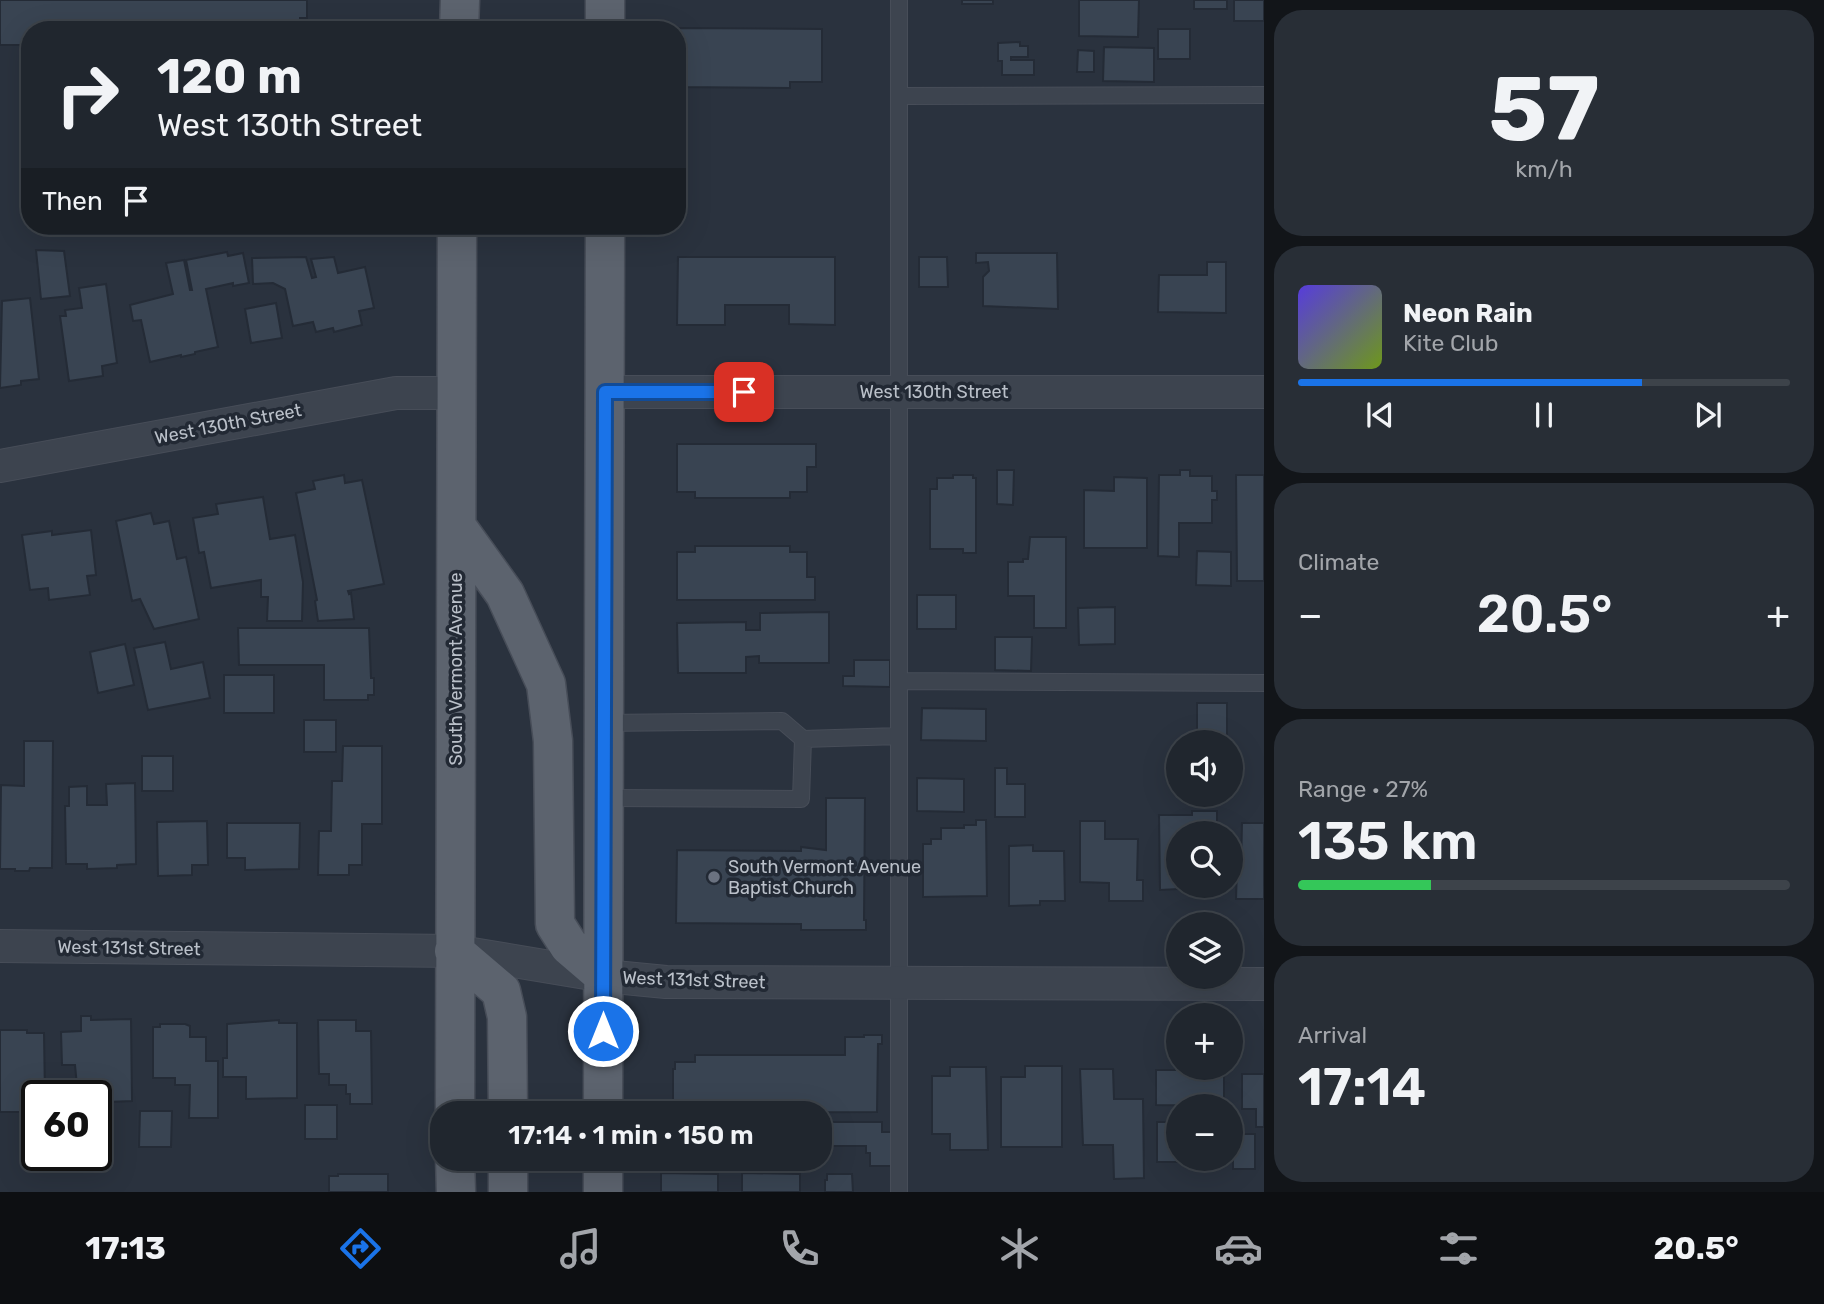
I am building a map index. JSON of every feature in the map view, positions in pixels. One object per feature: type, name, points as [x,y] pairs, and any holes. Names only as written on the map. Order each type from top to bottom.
[{"type":"main road","points":[[459,21],[460,0]]},
{"type":"main road","points":[[605,0],[605,21]]},
{"type":"main road","name":"South Vermont Avenue","points":[[455,1101],[457,235]]},
{"type":"main road","points":[[603,1101],[605,235]]},
{"type":"main road","points":[[457,527],[505,594],[546,684],[553,741],[555,924],[569,946],[604,976]]},
{"type":"main road","points":[[454,951],[501,991],[507,1017],[508,1101]]},
{"type":"main road","points":[[455,1171],[456,1192]]},
{"type":"main road","points":[[508,1171],[508,1192]]},
{"type":"main road","points":[[603,1171],[603,1192]]},
{"type":"street","name":"West 130th Street","points":[[605,392],[1264,392]]},
{"type":"street","name":"West 130th Street","points":[[0,466],[396,393],[457,393]]},
{"type":"street","name":"West 131st Street","points":[[0,946],[454,951],[604,976],[666,982],[1264,984]]},
{"type":"lane","points":[[899,0],[899,1192]]},
{"type":"lane","points":[[899,96],[1264,95]]},
{"type":"lane","points":[[899,681],[1264,682]]},
{"type":"lane","points":[[603,723],[782,721],[803,739],[899,736]]},
{"type":"lane","points":[[604,799],[801,799],[803,739]]},
{"type":"building","points":[[0,0],[307,0],[307,18],[300,18],[300,21],[21,21],[21,45],[0,45]]},
{"type":"building","points":[[962,0],[993,0],[993,4],[962,4]]},
{"type":"building","points":[[1079,0],[1139,0],[1138,37],[1079,36]]},
{"type":"building","points":[[1194,0],[1227,0],[1227,9],[1194,9]]},
{"type":"building","points":[[1234,0],[1264,0],[1264,21],[1234,21]]},
{"type":"building","points":[[686,28],[822,29],[822,82],[790,82],[790,88],[686,87]]},
{"type":"building","points":[[1158,29],[1190,29],[1190,59],[1158,59]]},
{"type":"building","points":[[1020,42],[1020,46],[1028,46],[1028,57],[1011,57],[1011,60],[1034,60],[1034,75],[1002,75],[1002,61],[998,61],[998,43]]},
{"type":"building","points":[[1104,47],[1154,48],[1154,82],[1103,81]]},
{"type":"building","points":[[1078,50],[1094,51],[1094,72],[1077,72]]},
{"type":"building","points":[[36,250],[64,251],[70,296],[41,299]]},
{"type":"building","points":[[227,252],[228,256],[243,253],[249,283],[233,286],[233,283],[206,289],[218,347],[150,362],[141,320],[133,321],[130,305],[173,294],[166,263],[184,260],[192,290],[186,260]]},
{"type":"building","points":[[976,253],[1057,253],[1058,309],[983,306],[983,277],[989,271],[988,262],[976,263]]},
{"type":"building","points":[[306,257],[312,278],[316,277],[311,259],[334,257],[338,273],[365,267],[374,308],[359,311],[362,325],[334,332],[333,328],[316,332],[313,322],[293,326],[285,289],[273,283],[253,284],[252,258]]},
{"type":"building","points":[[678,257],[835,257],[835,325],[789,324],[789,305],[725,305],[725,325],[677,325]]},
{"type":"building","points":[[919,257],[947,257],[948,287],[919,287]]},
{"type":"building","points":[[1207,262],[1226,262],[1226,313],[1158,312],[1159,275],[1207,275]]},
{"type":"building","points":[[106,284],[117,363],[102,366],[103,376],[69,381],[60,316],[66,316],[65,310],[82,308],[79,288]]},
{"type":"building","points":[[30,298],[39,379],[0,388],[2,301]]},
{"type":"building","points":[[276,303],[282,338],[251,343],[245,309]]},
{"type":"building","points":[[677,444],[816,444],[816,467],[807,467],[807,492],[790,492],[790,498],[695,498],[695,492],[677,492]]},
{"type":"building","points":[[997,470],[1014,470],[1013,505],[997,504]]},
{"type":"building","points":[[1180,470],[1190,470],[1190,476],[1212,476],[1212,491],[1217,491],[1217,500],[1212,500],[1212,523],[1179,523],[1179,557],[1158,556],[1159,475],[1180,475]]},
{"type":"building","points":[[344,475],[345,483],[362,480],[384,584],[348,591],[351,593],[354,619],[318,621],[317,600],[296,493],[315,489],[313,481]]},
{"type":"building","points":[[953,475],[973,475],[973,478],[976,478],[976,553],[963,553],[963,549],[930,549],[930,489],[937,489],[937,478],[953,478]]},
{"type":"building","points":[[1236,475],[1264,475],[1264,581],[1237,581]]},
{"type":"building","points":[[1114,477],[1147,478],[1147,548],[1084,548],[1084,490],[1114,491]]},
{"type":"building","points":[[263,497],[270,539],[295,535],[303,582],[302,621],[267,621],[268,597],[261,597],[261,580],[211,588],[204,552],[199,553],[193,518],[218,514],[216,504]]},
{"type":"building","points":[[151,513],[154,524],[169,521],[177,559],[186,557],[199,619],[154,629],[140,599],[132,601],[116,521]]},
{"type":"building","points":[[91,530],[96,575],[87,576],[90,595],[49,600],[48,588],[30,590],[22,535],[52,531],[52,535]]},
{"type":"building","points":[[1030,537],[1066,537],[1066,628],[1034,628],[1034,596],[1008,596],[1008,562],[1023,562],[1023,559],[1028,559]]},
{"type":"building","points":[[695,546],[790,546],[790,552],[807,552],[807,577],[815,577],[815,600],[677,600],[677,552],[695,552]]},
{"type":"building","points":[[1197,551],[1231,552],[1231,586],[1196,585]]},
{"type":"building","points":[[917,595],[956,595],[956,629],[917,629]]},
{"type":"building","points":[[1115,607],[1115,644],[1079,645],[1078,608]]},
{"type":"building","points":[[829,612],[829,663],[759,663],[759,656],[746,657],[746,673],[678,673],[677,623],[746,622],[746,630],[760,630],[760,613]]},
{"type":"building","points":[[238,628],[369,628],[374,695],[368,695],[368,700],[324,700],[324,665],[239,665]]},
{"type":"building","points":[[995,637],[1032,637],[1031,671],[995,670]]},
{"type":"building","points":[[165,642],[171,669],[203,662],[210,698],[148,710],[134,648]]},
{"type":"building","points":[[125,644],[134,685],[98,693],[90,652]]},
{"type":"building","points":[[854,660],[890,660],[890,687],[843,686],[843,676],[854,676]]},
{"type":"building","points":[[224,675],[274,675],[274,713],[224,713]]},
{"type":"building","points":[[1197,703],[1227,703],[1227,730],[1197,730]]},
{"type":"building","points":[[922,708],[986,709],[986,741],[921,740]]},
{"type":"building","points":[[304,720],[336,720],[336,752],[304,752]]},
{"type":"building","points":[[24,741],[53,741],[52,868],[15,871],[0,869],[1,785],[24,786]]},
{"type":"building","points":[[343,746],[382,746],[382,824],[362,824],[362,865],[349,865],[349,875],[318,875],[319,831],[331,831],[332,781],[342,781]]},
{"type":"building","points":[[142,756],[173,756],[173,791],[142,791]]},
{"type":"building","points":[[995,768],[1007,768],[1007,784],[1025,784],[1025,817],[995,817]]},
{"type":"building","points":[[917,778],[964,779],[964,812],[917,811]]},
{"type":"building","points":[[135,783],[136,864],[87,869],[87,864],[66,864],[65,806],[69,806],[69,787],[87,786],[87,805],[107,805],[106,784]]},
{"type":"building","points":[[826,798],[865,798],[866,930],[801,930],[801,924],[676,923],[677,850],[801,851],[801,847],[826,850]]},
{"type":"building","points":[[1192,811],[1217,811],[1217,821],[1166,821],[1166,890],[1160,890],[1159,815],[1192,815]]},
{"type":"building","points":[[976,820],[986,820],[987,896],[923,897],[923,844],[931,844],[931,839],[941,839],[941,828],[964,828],[964,825],[976,825]]},
{"type":"building","points":[[207,821],[208,865],[192,865],[192,875],[158,876],[157,822]]},
{"type":"building","points":[[1080,821],[1105,821],[1105,839],[1138,839],[1137,880],[1143,880],[1143,901],[1109,901],[1109,883],[1080,882]]},
{"type":"building","points":[[227,823],[300,823],[299,869],[245,870],[245,858],[227,858]]},
{"type":"building","points":[[1243,823],[1264,823],[1264,899],[1236,899],[1243,898]]},
{"type":"building","points":[[1033,845],[1033,851],[1064,851],[1065,901],[1040,901],[1040,905],[1009,906],[1009,846]]},
{"type":"building","points":[[81,1016],[91,1016],[91,1020],[131,1019],[132,1101],[112,1102],[112,1080],[76,1080],[75,1065],[62,1065],[61,1032],[81,1031]]},
{"type":"building","points":[[279,1020],[279,1023],[297,1023],[297,1098],[246,1099],[246,1077],[223,1077],[223,1058],[227,1058],[227,1024]]},
{"type":"building","points":[[318,1020],[356,1020],[356,1031],[371,1031],[372,1104],[350,1104],[346,1085],[329,1085],[329,1074],[319,1074]]},
{"type":"building","points":[[160,1024],[185,1024],[190,1026],[190,1037],[206,1037],[206,1061],[218,1061],[218,1118],[189,1118],[190,1085],[175,1085],[175,1078],[153,1078],[153,1027],[160,1027]]},
{"type":"building","points":[[0,1030],[44,1033],[45,1080],[21,1080],[21,1112],[0,1112]]},
{"type":"building","points":[[882,1035],[882,1044],[878,1044],[877,1112],[832,1112],[832,1101],[673,1101],[675,1062],[695,1062],[695,1055],[845,1055],[845,1037]]},
{"type":"building","points":[[1025,1066],[1062,1066],[1062,1147],[1001,1147],[1001,1077],[1025,1077]]},
{"type":"building","points":[[950,1067],[986,1067],[988,1150],[950,1150],[950,1134],[932,1134],[932,1076],[950,1076]]},
{"type":"building","points":[[1080,1069],[1113,1069],[1114,1099],[1143,1099],[1144,1178],[1114,1179],[1113,1145],[1083,1145]]},
{"type":"building","points":[[1156,1070],[1166,1070],[1166,1080],[1224,1080],[1224,1094],[1166,1094],[1166,1105],[1156,1105]]},
{"type":"building","points":[[1243,1074],[1264,1074],[1264,1127],[1256,1127],[1256,1109],[1243,1109]]},
{"type":"building","points":[[305,1105],[337,1105],[337,1139],[305,1139]]},
{"type":"building","points":[[140,1111],[172,1111],[171,1147],[139,1147]]},
{"type":"building","points":[[832,1122],[882,1122],[882,1132],[891,1132],[891,1166],[870,1166],[870,1153],[866,1153],[866,1146],[832,1146]]},
{"type":"building","points":[[1157,1122],[1166,1122],[1166,1162],[1157,1162]]},
{"type":"building","points":[[1243,1134],[1255,1134],[1255,1169],[1243,1169]]},
{"type":"building","points":[[661,1173],[718,1174],[718,1192],[661,1192]]},
{"type":"building","points":[[742,1173],[800,1174],[800,1192],[742,1192]]},
{"type":"building","points":[[388,1174],[388,1192],[329,1192],[329,1176]]},
{"type":"building","points":[[827,1174],[852,1174],[853,1192],[825,1192]]},
{"type":"place","name":"South Vermont Avenue Baptist Church","points":[[714,877]]},
{"type":"route","points":[[603,1031],[605,392],[744,392]]}]
